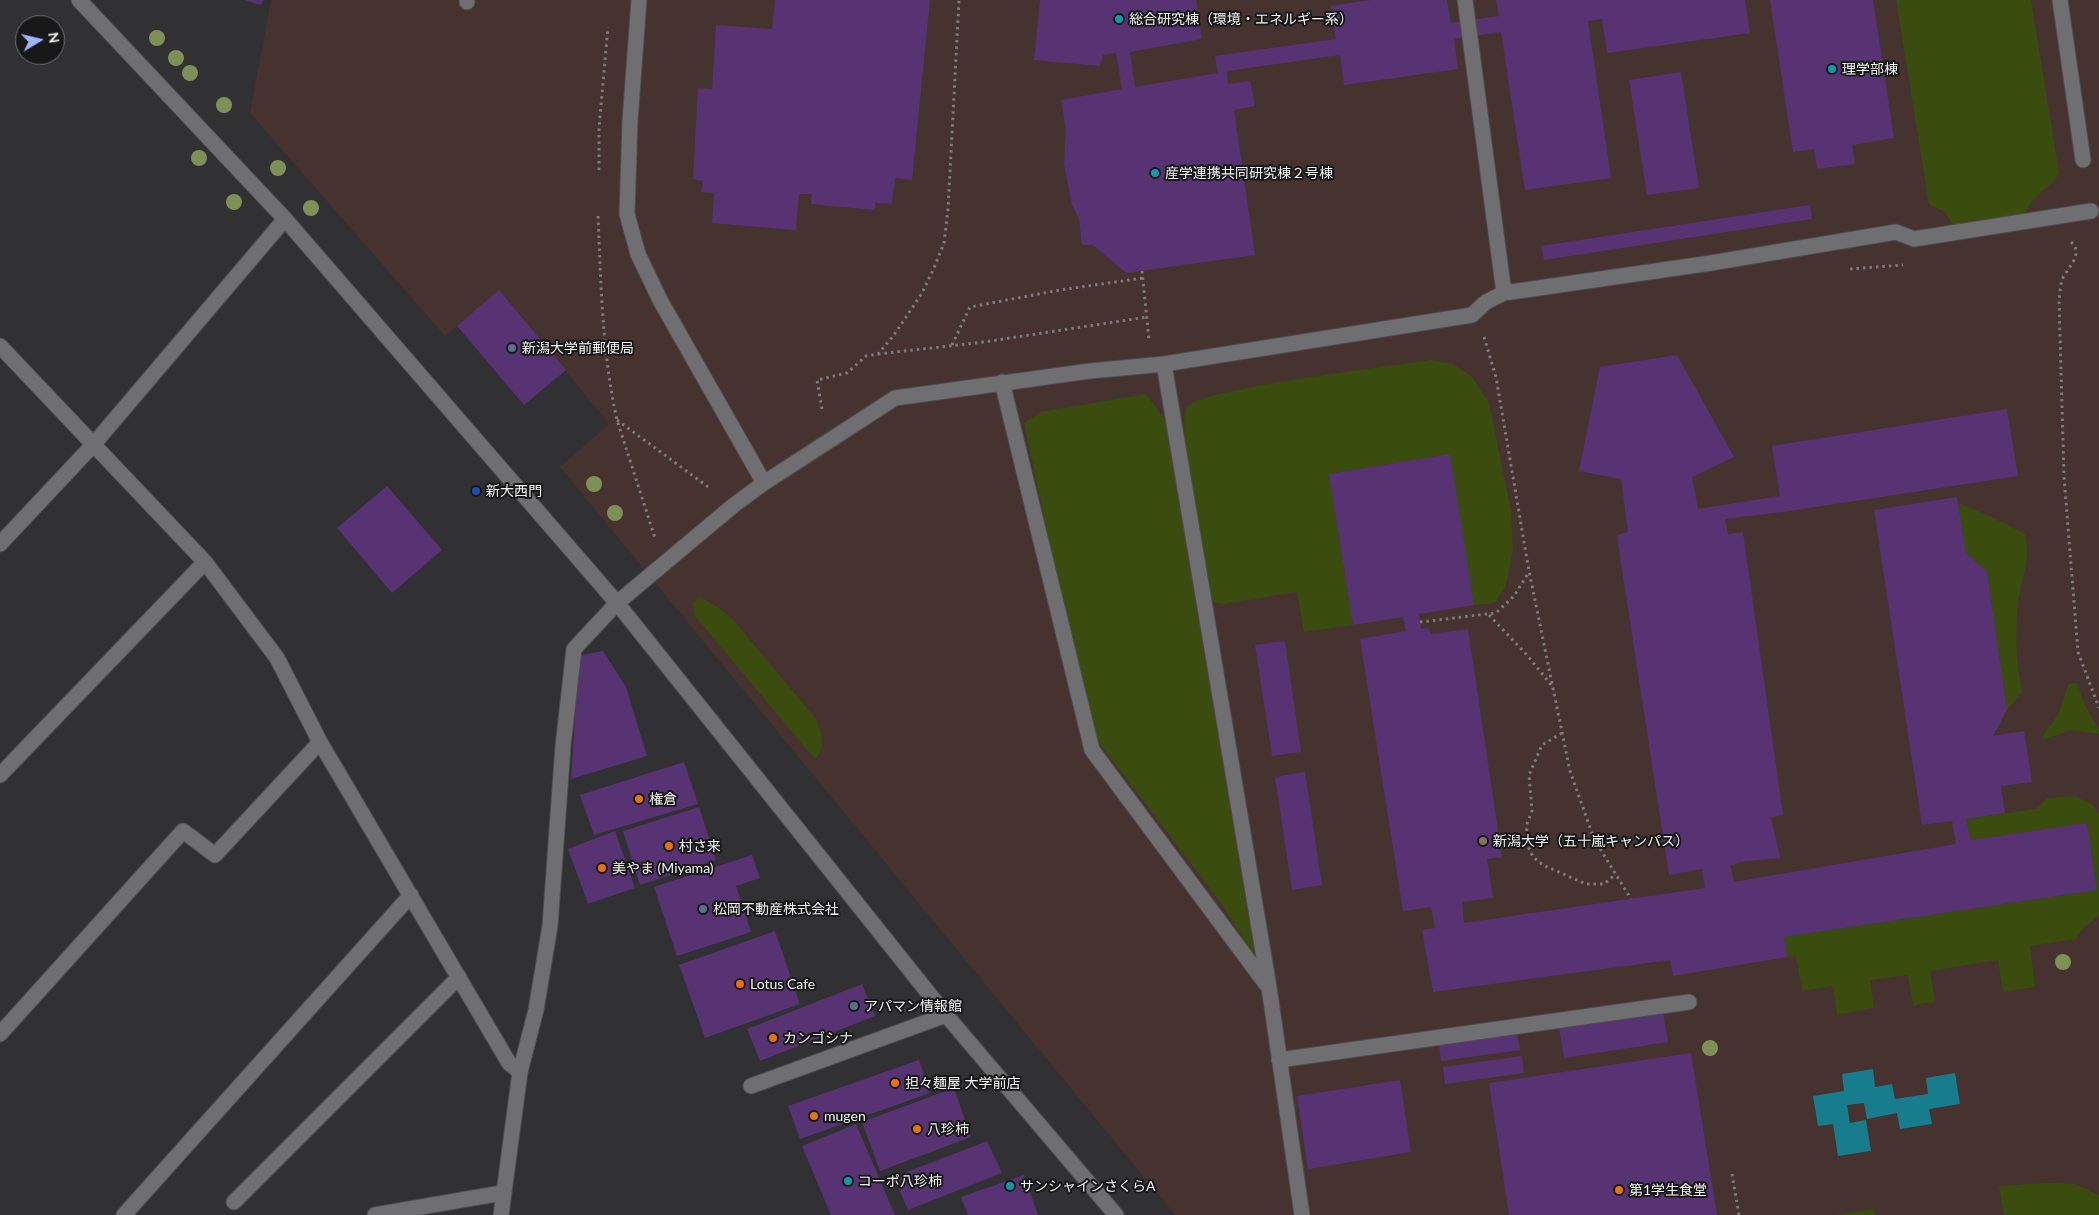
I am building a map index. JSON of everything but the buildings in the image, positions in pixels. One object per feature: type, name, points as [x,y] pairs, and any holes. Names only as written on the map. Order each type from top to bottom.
[{"type":"street","points":[[79,0],[285,219],[617,603],[946,1015],[1116,1215]]},
{"type":"street","points":[[639,0],[630,120],[627,214],[638,254],[660,300],[764,483]]},
{"type":"street","points":[[1465,0],[1504,293]]},
{"type":"street","points":[[2060,0],[2083,160]]},
{"type":"street","points":[[500,1215],[520,1072],[536,1010],[550,926],[564,737],[574,649],[617,603],[734,506],[764,483],[895,398],[1002,382],[1158,365],[1472,315],[1486,302],[1504,293],[1896,232],[1914,239],[2091,211]]},
{"type":"street","points":[[0,544],[93,445],[285,219]]},
{"type":"street","points":[[0,346],[205,562],[277,658],[320,742],[412,895],[509,1063],[520,1072]]},
{"type":"street","points":[[1158,365],[1268,987],[1302,1215]]},
{"type":"street","points":[[1002,382],[1092,750],[1268,987]]},
{"type":"street","points":[[0,775],[205,562]]},
{"type":"street","points":[[0,1034],[183,831],[215,855],[320,742]]},
{"type":"street","points":[[124,1215],[412,895]]},
{"type":"street","points":[[234,1202],[459,977]]},
{"type":"street","points":[[1279,1060],[1689,1002]]},
{"type":"street","points":[[751,1086],[946,1015]]},
{"type":"street","points":[[375,1215],[502,1193]]},
{"type":"path","points":[[878,354],[894,335],[922,294],[944,243],[948,210],[959,0]]},
{"type":"path","points":[[599,175],[599,128],[608,20]]},
{"type":"path","points":[[598,208],[604,341],[617,420],[663,565]]},
{"type":"path","points":[[2064,238],[2074,244],[2076,251],[2074,263],[2066,270],[2061,283],[2059,300],[2064,477],[2078,652],[2099,708]]},
{"type":"path","points":[[1841,270],[1908,264]]},
{"type":"path","points":[[1142,271],[1147,317],[1158,365]]},
{"type":"path","points":[[952,346],[970,307],[1060,290],[1143,278]]},
{"type":"path","points":[[1472,315],[1482,333],[1496,378],[1529,572],[1570,771],[1594,839],[1631,899]]},
{"type":"path","points":[[822,409],[816,380],[847,373],[866,356],[952,346],[1147,317]]},
{"type":"path","points":[[617,420],[734,506]]},
{"type":"path","points":[[1420,622],[1496,613],[1514,596],[1529,572]]},
{"type":"path","points":[[1488,615],[1527,654],[1553,686]]},
{"type":"path","points":[[1562,733],[1542,745],[1529,775],[1532,811],[1527,824],[1526,842],[1533,857],[1544,865],[1586,884],[1604,884],[1616,874]]},
{"type":"path","points":[[1732,1174],[1739,1215]]},
{"type":"shaded area","name":"新潟大学（五十嵐キャンパス）","points":[[271,0],[2099,0],[2099,1215],[1175,1215],[560,467],[609,424],[500,291],[445,336],[250,113]]},
{"type":"green space","points":[[1896,0],[2031,0],[2059,173],[2054,181],[2034,199],[2021,216],[1954,226],[1945,212],[1929,204]]},
{"type":"green space","points":[[1431,360],[1453,364],[1472,377],[1489,403],[1511,511],[1513,549],[1506,585],[1495,603],[1474,605],[1449,454],[1329,474],[1353,625],[1304,632],[1297,592],[1223,604],[1215,603],[1211,597],[1188,467],[1184,419],[1187,407],[1199,400],[1260,386],[1342,372]]},
{"type":"green space","points":[[1146,394],[1165,420],[1255,956],[1221,903],[1098,741],[1076,666],[1024,423],[1041,412]]},
{"type":"green space","points":[[1958,503],[1994,518],[2025,534],[2027,560],[2019,594],[2017,625],[2017,658],[2022,692],[2007,710],[1987,572],[1966,553]]},
{"type":"green space","points":[[700,597],[719,608],[733,620],[816,719],[822,745],[819,755],[815,759],[695,616],[693,602]]},
{"type":"green space","points":[[2077,683],[2085,705],[2099,729],[2099,734],[2070,730],[2044,740],[2042,736],[2059,712],[2069,684]]},
{"type":"green space","points":[[2075,796],[2093,805],[2099,814],[2099,916],[2084,927],[2076,939],[2030,946],[2035,987],[2003,992],[1998,960],[1930,971],[1935,1002],[1913,1005],[1908,975],[1870,980],[1874,1008],[1837,1015],[1833,986],[1802,991],[1796,956],[1787,957],[1784,937],[2097,890],[2087,823],[1971,840],[1966,819],[2036,809],[2047,798]]},
{"type":"green space","points":[[2045,1183],[2075,1184],[2099,1195],[2099,1215],[2004,1215],[1999,1186]]},
{"type":"green space","points":[[1874,1209],[1875,1215],[1836,1215]]},
{"type":"water","points":[[1873,1069],[1875,1087],[1892,1084],[1895,1099],[1928,1094],[1926,1078],[1955,1073],[1960,1104],[1929,1109],[1932,1124],[1900,1129],[1897,1113],[1867,1119],[1864,1103],[1847,1105],[1850,1123],[1866,1120],[1871,1151],[1838,1156],[1833,1124],[1818,1126],[1813,1096],[1844,1091],[1842,1074]]},
{"type":"place","name":"総合研究棟（環境・エネルギー系）","points":[[1119,19]]},
{"type":"place","name":"理学部棟","points":[[1832,69]]},
{"type":"place","name":"産学連携共同研究棟２号棟","points":[[1155,173]]},
{"type":"place","name":"新潟大学前郵便局","points":[[512,348]]},
{"type":"place","name":"新大西門","points":[[476,491]]},
{"type":"place","name":"権倉","points":[[639,799]]},
{"type":"place","name":"新潟大学（五十嵐キャンパス）","points":[[1483,841]]},
{"type":"place","name":"村さ来","points":[[669,846]]},
{"type":"place","name":"美やま (Miyama)","points":[[602,868]]},
{"type":"place","name":"松岡不動産株式会社","points":[[703,909]]},
{"type":"place","name":"Lotus Cafe","points":[[740,984]]},
{"type":"place","name":"アパマン情報館","points":[[854,1006]]},
{"type":"place","name":"カンゴシナ","points":[[773,1038]]},
{"type":"place","name":"担々麺屋 大学前店","points":[[895,1083]]},
{"type":"place","name":"mugen","points":[[814,1116]]},
{"type":"place","name":"八珍柿","points":[[917,1129]]},
{"type":"place","name":"コーポ八珍柿","points":[[848,1181]]},
{"type":"place","name":"サンシャインさくらA","points":[[1010,1186]]},
{"type":"place","name":"第1学生食堂","points":[[1619,1190]]}]
